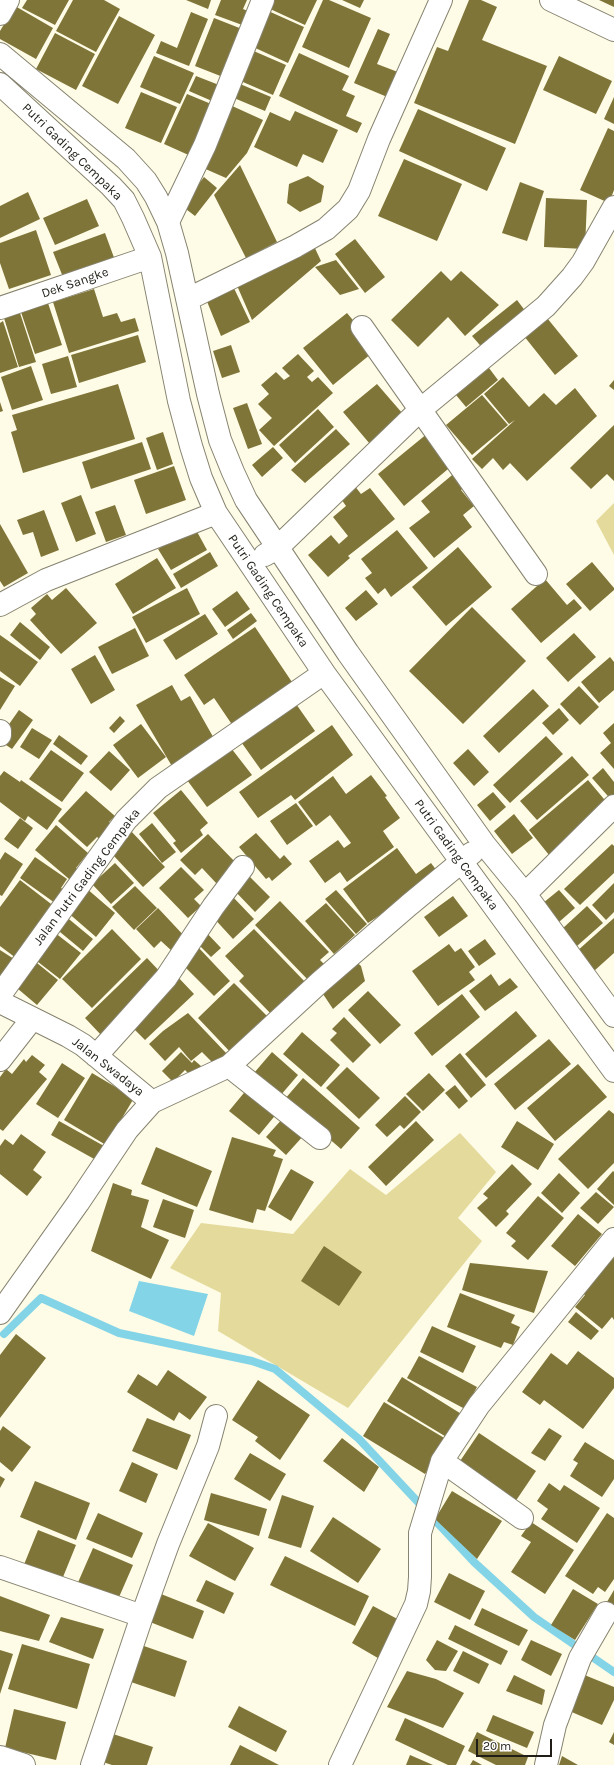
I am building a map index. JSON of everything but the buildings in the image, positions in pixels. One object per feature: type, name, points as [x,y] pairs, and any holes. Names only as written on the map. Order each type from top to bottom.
[{"type":"street","points":[[0,14],[8,0]]},
{"type":"street","points":[[168,222],[205,145],[264,0]]},
{"type":"street","points":[[188,299],[320,233],[348,209],[359,191],[379,139],[441,0]]},
{"type":"street","points":[[551,0],[614,30]]},
{"type":"street","name":"Putri Gading Cempaka","points":[[0,54],[126,159],[146,181],[156,197],[168,222],[188,299],[208,394],[220,440],[246,500],[348,653],[484,844],[525,894],[614,1016]]},
{"type":"street","name":"Putri Gading Cempaka","points":[[0,84],[111,186],[124,200],[141,233],[150,257],[179,400],[201,478],[216,513],[324,673],[614,1071]]},
{"type":"street","points":[[249,564],[277,548],[420,410],[546,306],[572,277],[583,262],[614,207]]},
{"type":"street","name":"Dek Sangke","points":[[0,308],[150,257]]},
{"type":"street","points":[[362,327],[536,574]]},
{"type":"street","points":[[0,605],[46,580],[216,513]]},
{"type":"street","name":"Jalan Putri Gading Cempaka","points":[[0,996],[126,820],[158,788],[324,673]]},
{"type":"street","points":[[525,894],[614,806]]},
{"type":"street","points":[[0,1313],[78,1203],[127,1130],[152,1102],[229,1066],[320,982],[484,844]]},
{"type":"street","points":[[96,1056],[166,978],[213,907],[243,867]]},
{"type":"street","name":"Jalan Swadaya","points":[[0,1002],[68,1036],[96,1056],[152,1102]]},
{"type":"street","points":[[0,1060],[32,1019]]},
{"type":"street","points":[[229,1066],[320,1138]]},
{"type":"street","points":[[340,1765],[416,1604],[420,1578],[420,1532],[442,1461],[479,1405],[614,1239]]},
{"type":"street","points":[[92,1765],[142,1616],[168,1544],[208,1446],[216,1416]]},
{"type":"street","points":[[442,1461],[522,1518]]},
{"type":"street","points":[[0,1567],[142,1616]]},
{"type":"street","points":[[546,1765],[555,1725],[584,1650],[606,1613]]},
{"type":"street","points":[[0,1757],[24,1765]]},
{"type":"shaded area","points":[[614,503],[614,555],[596,521]]},
{"type":"shaded area","points":[[460,1133],[496,1172],[458,1218],[482,1241],[348,1408],[218,1331],[221,1293],[170,1268],[201,1223],[293,1234],[350,1169],[386,1195]]},
{"type":"water","points":[[139,1281],[208,1294],[194,1336],[129,1311]]},
{"type":"waterway","points":[[4,1334],[41,1298],[119,1333],[252,1361],[275,1369],[359,1439],[474,1562],[534,1617],[614,1672]]}]
